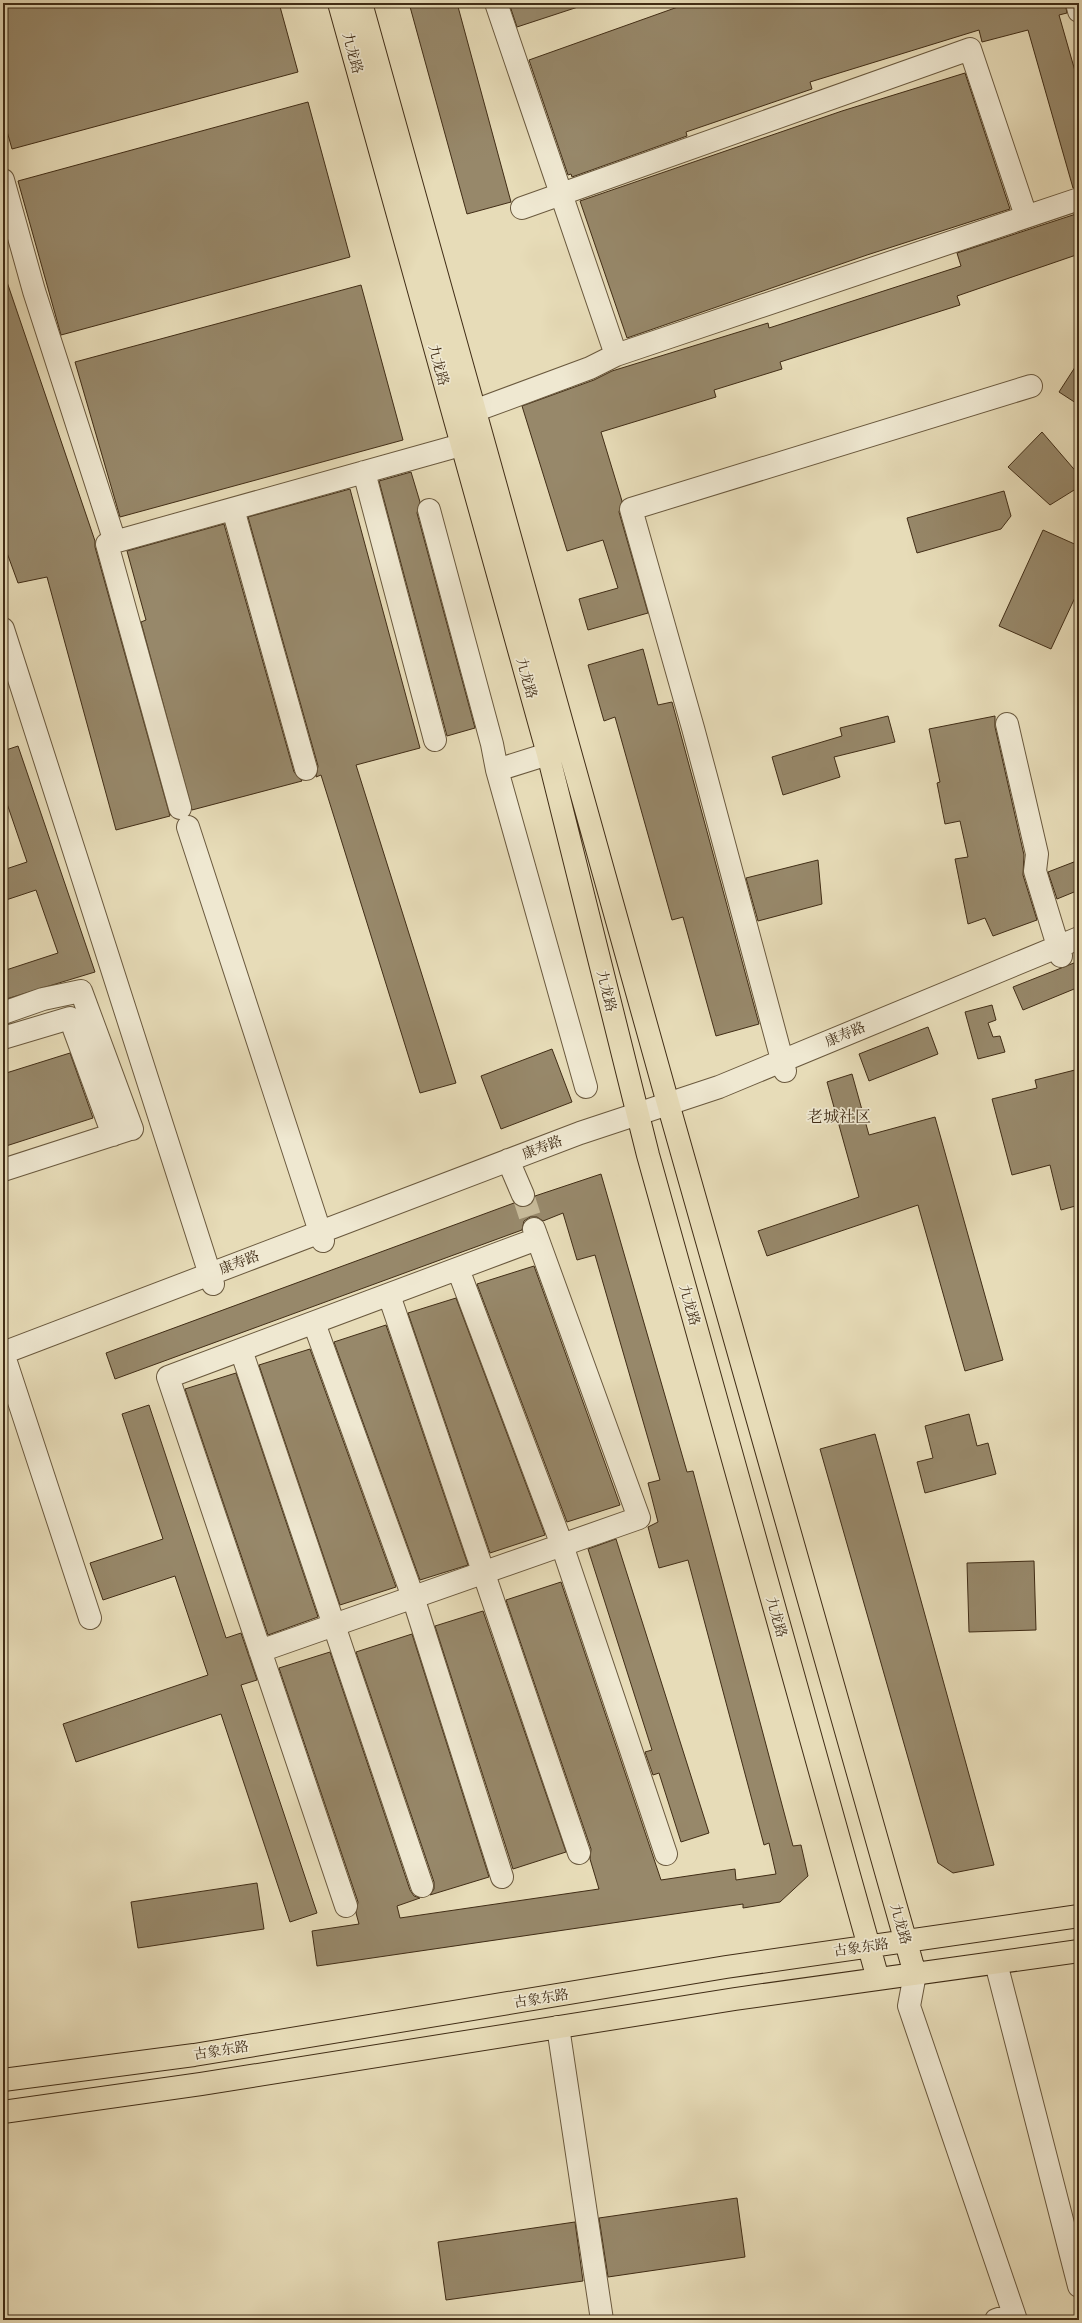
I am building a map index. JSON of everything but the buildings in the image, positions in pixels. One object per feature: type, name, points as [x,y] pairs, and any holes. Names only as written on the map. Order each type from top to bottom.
[{"type":"main road","name":"九龙路","points":[[339,3],[548,754],[639,1119],[878,1979]]},
{"type":"main road","name":"九龙路","points":[[361,3],[669,1109],[915,1974]]},
{"type":"main road","name":"古象东路","points":[[3,2080],[194,2055],[726,1967],[1079,1916]]},
{"type":"main road","points":[[3,2112],[201,2084],[735,1999],[1079,1951]]},
{"type":"street","points":[[496,3],[616,355]]},
{"type":"street","points":[[1076,3],[1079,11]]},
{"type":"street","points":[[522,208],[970,49],[1026,216]]},
{"type":"street","points":[[3,180],[34,291],[115,542]]},
{"type":"street","points":[[474,411],[590,368],[616,355],[1079,199]]},
{"type":"street","points":[[784,1066],[695,735],[631,510],[1031,386]]},
{"type":"street","points":[[322,1236],[184,817],[107,544],[461,445]]},
{"type":"street","points":[[364,472],[435,740]]},
{"type":"street","points":[[233,509],[306,770]]},
{"type":"street","points":[[429,510],[492,744],[497,770],[586,1087]]},
{"type":"street","points":[[3,629],[211,1279]]},
{"type":"street","points":[[1007,724],[1037,854],[1035,871],[1066,951]]},
{"type":"street","points":[[497,770],[548,754]]},
{"type":"street","name":"康寿路","points":[[4,1361],[322,1236],[510,1165],[669,1109],[723,1097],[784,1066],[1066,951],[1079,938]]},
{"type":"street","points":[[3,1013],[43,999],[81,991],[122,1132]]},
{"type":"street","points":[[3,1038],[70,1018],[122,1132]]},
{"type":"street","points":[[3,1170],[161,1120]]},
{"type":"street","points":[[510,1165],[523,1195]]},
{"type":"street","points":[[260,1651],[639,1518],[536,1234],[458,1269],[168,1377],[260,1651],[346,1906]]},
{"type":"street","points":[[458,1269],[562,1545],[666,1854]]},
{"type":"street","points":[[389,1295],[579,1853]]},
{"type":"street","points":[[314,1323],[413,1598],[502,1877]]},
{"type":"street","points":[[241,1350],[422,1886]]},
{"type":"street","points":[[4,1361],[90,1618]]},
{"type":"street","points":[[996,1963],[1079,2286]]},
{"type":"street","points":[[915,1974],[909,2006],[1008,2318]]},
{"type":"street","points":[[558,2027],[602,2320]]},
{"type":"tunnel","points":[[523,1195],[534,1229]]},
{"type":"district","name":"老城社区","points":[[839,1116]]}]
